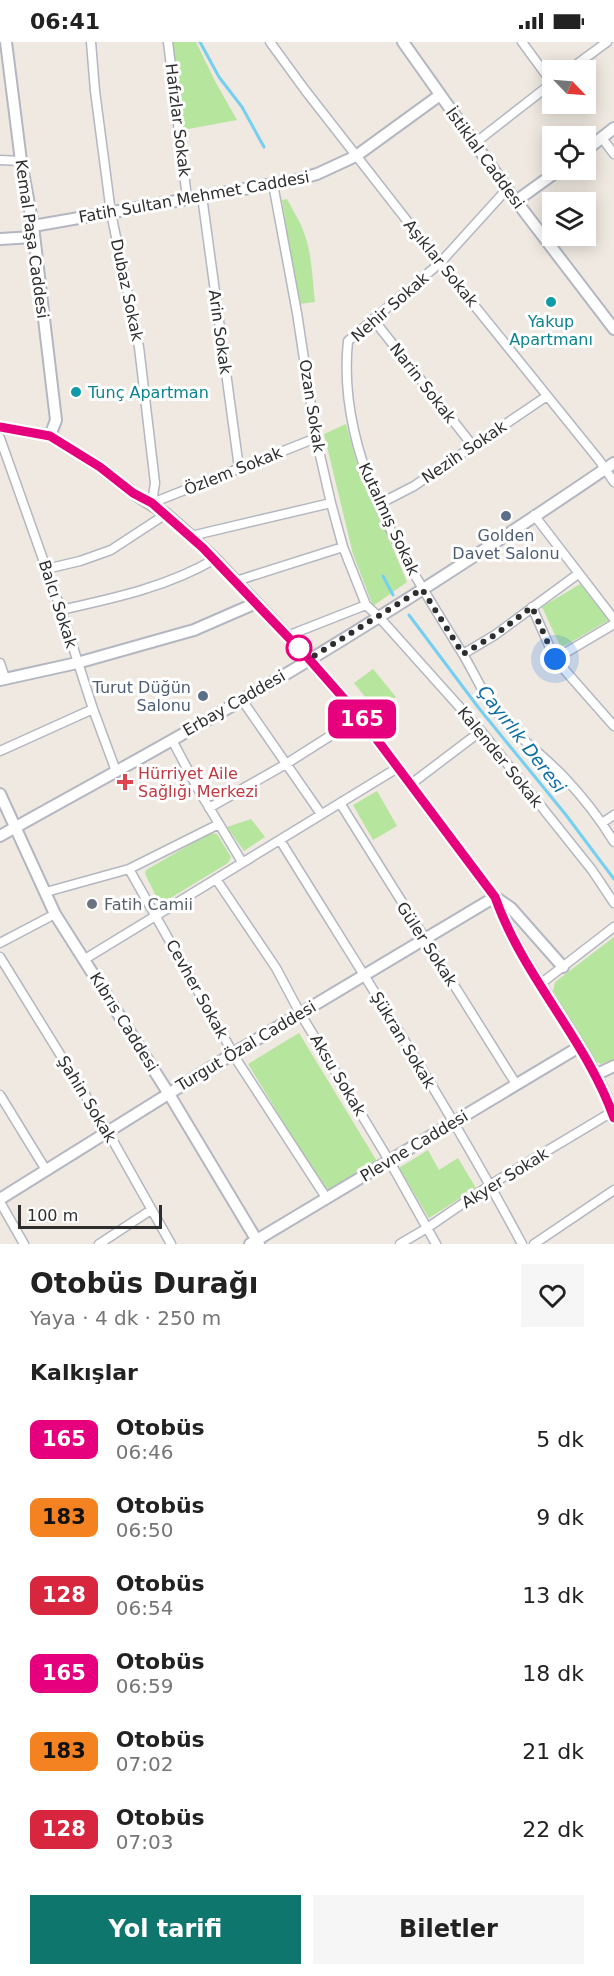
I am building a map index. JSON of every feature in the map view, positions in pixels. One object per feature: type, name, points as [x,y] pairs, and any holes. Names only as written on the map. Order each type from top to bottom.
[{"type":"street","name":"Kemal Paşa Caddesi","points":[[6,42],[21,161],[33,231],[56,420],[50,436]]},
{"type":"street","name":"Dubaz Sokak","points":[[91,42],[111,213],[139,347],[155,483],[152,503]]},
{"type":"street","name":"Hafızlar Sokak","points":[[168,42],[187,198]]},
{"type":"street","name":"Aşıklar Sokak","points":[[270,42],[440,263],[547,396],[610,466],[614,482]]},
{"type":"street","name":"İstiklal Caddesi","points":[[403,42],[507,189],[614,329]]},
{"type":"street","points":[[522,42],[542,69]]},
{"type":"street","points":[[582,60],[607,42]]},
{"type":"street","points":[[475,143],[542,91]]},
{"type":"street","name":"Fatih Sultan Mehmet Caddesi","points":[[0,239],[111,213],[296,180],[317,174],[356,156],[440,95]]},
{"type":"street","points":[[596,142],[614,128]]},
{"type":"street","points":[[602,138],[614,154]]},
{"type":"street","points":[[0,160],[21,161]]},
{"type":"street","points":[[516,201],[545,180]]},
{"type":"street","name":"Ozan Sokak","points":[[278,183],[316,438],[343,547],[366,605]]},
{"type":"street","name":"Nehir Sokak","points":[[351,417],[348,341],[440,263],[507,189]]},
{"type":"street","name":"Arin Sokak","points":[[202,196],[239,468]]},
{"type":"street","name":"Narin Sokak","points":[[373,319],[472,446]]},
{"type":"street","name":"Nezih Sokak","points":[[379,504],[414,486],[547,396]]},
{"type":"street","name":"Kutalmış Sokak","points":[[351,417],[353,434],[379,504],[422,589],[463,654],[486,697],[505,721],[564,777],[602,823],[614,842]]},
{"type":"street","points":[[0,427],[50,436],[100,467],[133,493],[152,503],[215,559],[309,659],[399,766],[495,897],[501,915],[539,985],[595,1075],[613,1115]]},
{"type":"street","name":"Balcı Sokak","points":[[0,438],[116,771]]},
{"type":"street","name":"Özlem Sokak","points":[[152,503],[316,438]]},
{"type":"street","name":"Erbay Caddesi","points":[[0,836],[242,700],[380,616],[610,466]]},
{"type":"street","points":[[191,536],[332,503]]},
{"type":"street","points":[[46,569],[80,561],[111,550],[166,514]]},
{"type":"street","points":[[534,516],[614,618]]},
{"type":"street","points":[[236,581],[343,547]]},
{"type":"street","points":[[61,610],[154,588],[215,559]]},
{"type":"street","points":[[463,654],[495,635],[578,574]]},
{"type":"street","points":[[0,663],[2,679],[77,663],[194,630],[256,603]]},
{"type":"street","points":[[287,636],[366,605],[380,616]]},
{"type":"street","points":[[532,607],[555,659],[614,726]]},
{"type":"street","name":"Kalender Sokak","points":[[380,616],[481,731],[592,870],[614,903]]},
{"type":"street","points":[[555,659],[614,624]]},
{"type":"street","points":[[242,700],[321,814]]},
{"type":"street","points":[[0,751],[93,709]]},
{"type":"street","points":[[209,807],[286,764],[360,717]]},
{"type":"street","points":[[411,784],[481,731]]},
{"type":"street","points":[[172,740],[242,862]]},
{"type":"street","points":[[85,959],[399,766]]},
{"type":"street","name":"Kıbrıs Caddesi","points":[[0,794],[56,914],[169,1094],[255,1243]]},
{"type":"street","name":"Güler Sokak","points":[[340,803],[516,1084]]},
{"type":"street","points":[[602,823],[614,815]]},
{"type":"street","points":[[45,892],[129,869],[219,824]]},
{"type":"street","name":"Şükran Sokak","points":[[280,840],[453,1122],[522,1244]]},
{"type":"street","name":"Cevher Sokak","points":[[129,869],[234,1053],[327,1199]]},
{"type":"street","name":"Aksu Sokak","points":[[216,879],[276,968],[300,1013],[390,1162],[436,1244]]},
{"type":"street","points":[[495,897],[511,908],[563,967]]},
{"type":"street","name":"Turgut Özal Caddesi","points":[[0,1200],[234,1053],[495,897]]},
{"type":"street","points":[[0,943],[56,914]]},
{"type":"street","points":[[539,985],[614,927]]},
{"type":"street","name":"Şahin Sokak","points":[[0,957],[108,1132],[171,1244]]},
{"type":"street","name":"Plevne Caddesi","points":[[255,1243],[579,1047]]},
{"type":"street","points":[[595,1075],[614,1066]]},
{"type":"street","points":[[0,1095],[46,1170]]},
{"type":"street","name":"Akyer Sokak","points":[[400,1244],[490,1185],[613,1115]]},
{"type":"street","points":[[534,1244],[614,1190]]},
{"type":"street","points":[[0,1200],[24,1244]]},
{"type":"street","points":[[99,1244],[151,1210]]},
{"type":"green space","points":[[171,42],[196,42],[237,120],[183,130]]},
{"type":"green space","points":[[287,199],[307,242],[315,302],[299,304],[282,200]]},
{"type":"green space","points":[[346,424],[357,463],[407,582],[373,606],[353,554],[324,434]]},
{"type":"green space","points":[[580,584],[609,620],[561,648],[542,607]]},
{"type":"green space","points":[[373,669],[396,697],[377,712],[354,683]]},
{"type":"green space","points":[[377,791],[397,826],[373,840],[353,805]]},
{"type":"green space","points":[[251,819],[265,837],[244,851],[227,827]]},
{"type":"green space","points":[[210,833],[217,834],[231,857],[228,863],[164,902],[158,900],[145,874],[146,870]]},
{"type":"green space","points":[[614,937],[614,1059],[601,1064],[595,1061],[553,991],[555,982]]},
{"type":"green space","points":[[299,1033],[378,1163],[327,1194],[248,1064]]},
{"type":"green space","points":[[428,1150],[439,1170],[458,1158],[476,1188],[429,1218],[399,1168]]},
{"type":"waterway","name":"Çayırlık Deresi","points":[[200,42],[219,77],[242,107],[264,147]]},
{"type":"waterway","name":"Çayırlık Deresi","points":[[383,576],[393,595]]},
{"type":"waterway","name":"Çayırlık Deresi","points":[[409,615],[478,707],[566,815],[614,879]]},
{"type":"bus line","name":"165","points":[[0,427],[50,436],[100,467],[133,493],[152,503],[215,559],[316,666],[399,766],[495,897],[501,915],[539,985],[595,1075],[614,1118]]},
{"type":"place","name":"Yakup Apartmanı","points":[[551,302]]},
{"type":"place","name":"Tunç Apartman","points":[[76,392]]},
{"type":"place","name":"Golden Davet Salonu","points":[[506,516]]},
{"type":"place","name":"Turut Düğün Salonu","points":[[203,696]]},
{"type":"place","name":"Hürriyet Aile Sağlığı Merkezi","points":[[125,782]]},
{"type":"place","name":"Fatih Camii","points":[[92,904]]},
{"type":"route","points":[[299,648],[309,659],[422,589],[463,654],[495,635],[532,607],[555,659]]}]
